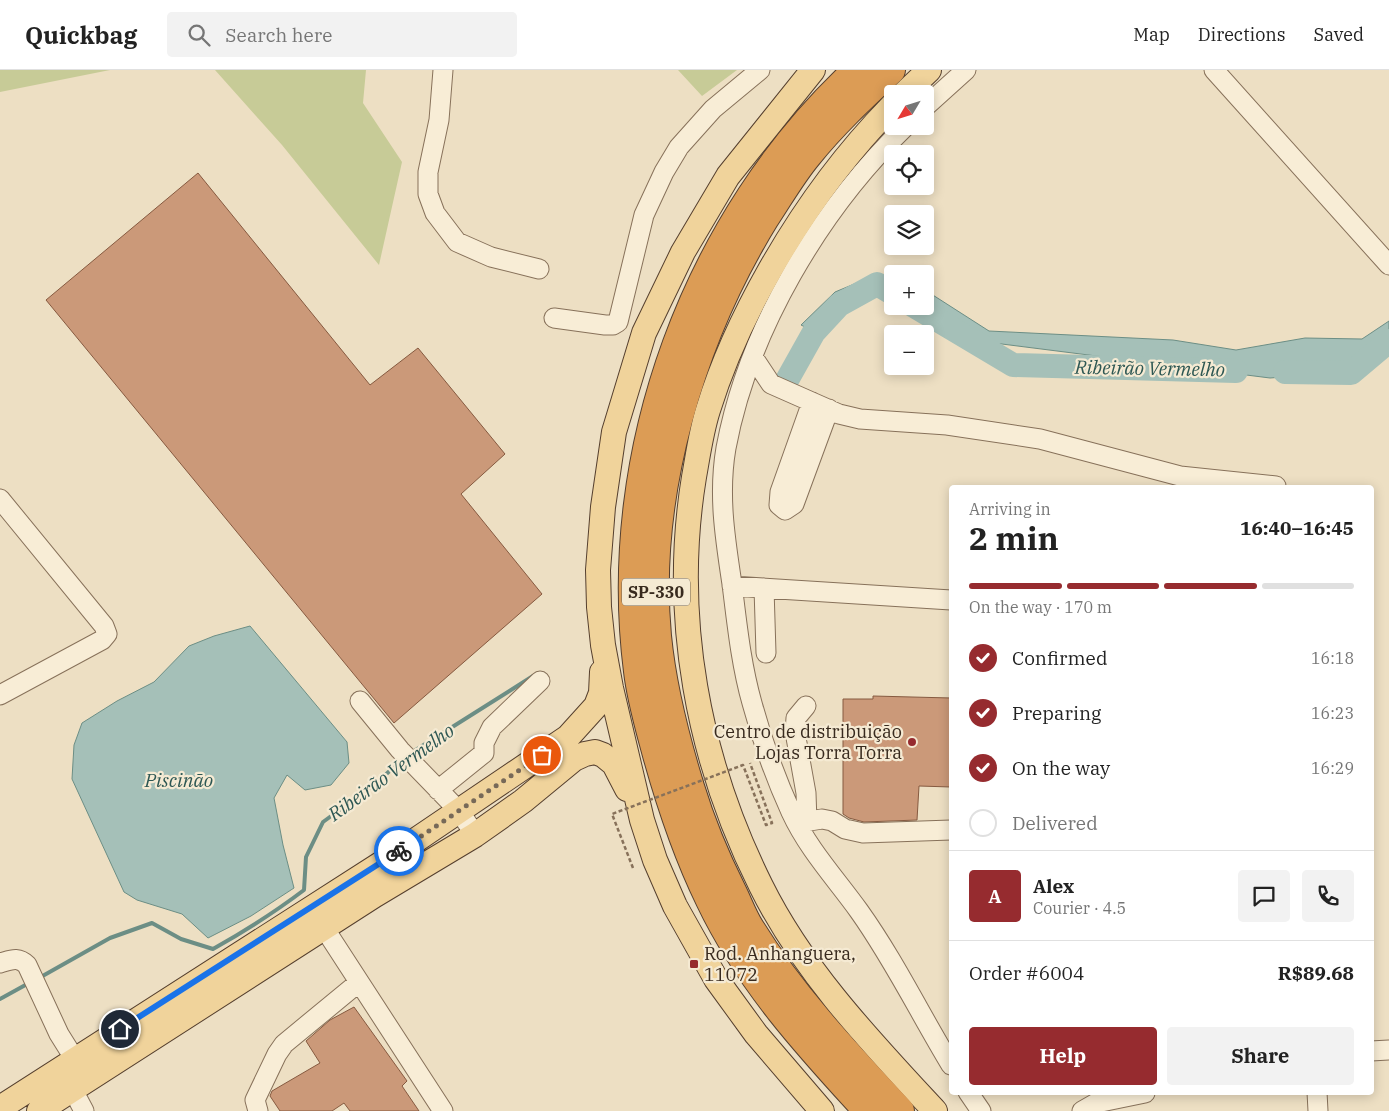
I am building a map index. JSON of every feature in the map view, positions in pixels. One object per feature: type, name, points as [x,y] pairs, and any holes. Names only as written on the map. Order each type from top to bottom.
[{"type":"highway","name":"SP-330","points":[[857,70],[832,93],[809,120],[741,211],[710,266],[684,325],[663,381],[649,436],[636,517],[632,586],[638,673],[646,714],[672,806],[707,894],[727,933],[765,991],[796,1031],[868,1111]]},
{"type":"highway","name":"SP-330","points":[[891,70],[850,108],[808,155],[786,185],[746,250],[717,306],[694,367],[667,468],[659,524],[656,584],[657,635],[663,676],[684,766],[708,842],[748,926],[779,972],[814,1017],[900,1111]]},
{"type":"main road","points":[[813,70],[728,176],[679,260],[644,333],[614,432],[603,507],[598,570],[603,645],[618,724],[642,820],[655,860],[675,906],[716,979],[756,1034],[822,1111]]},
{"type":"main road","points":[[913,85],[929,70]]},
{"type":"main road","points":[[884,114],[865,134],[823,186],[791,232],[751,304],[723,367],[707,412],[688,511],[685,591],[690,656],[700,716],[710,757],[724,803],[761,887],[793,941],[822,981],[877,1047],[935,1111]]},
{"type":"main road","points":[[0,1108],[67,1063],[460,812],[568,737],[590,715],[601,694],[603,645]]},
{"type":"main road","points":[[39,1111],[324,928],[475,835],[523,801],[574,760],[585,754],[595,752],[603,755],[614,764],[642,820]]},
{"type":"street","points":[[443,70],[439,120],[428,172],[428,194],[435,214],[458,242],[491,257],[539,269]]},
{"type":"street","points":[[554,318],[605,325],[613,325],[618,322],[644,215],[664,172],[679,147],[712,109],[760,70]]},
{"type":"street","points":[[934,99],[966,70]]},
{"type":"street","points":[[1214,70],[1389,264]]},
{"type":"street","points":[[897,135],[880,152],[826,219],[781,293],[737,399],[726,449],[722,504],[738,634],[752,702],[769,755],[802,822],[808,843],[859,912],[944,1041],[949,1058]]},
{"type":"street","points":[[753,357],[771,384],[829,409],[860,419],[947,425],[1040,439],[1079,448],[1143,468],[1180,476],[1266,485]]},
{"type":"street","points":[[737,399],[771,384]]},
{"type":"street","points":[[812,402],[780,492],[779,505],[785,510],[794,504],[829,409]]},
{"type":"street","points":[[0,499],[104,626],[107,634],[102,640],[0,695]]},
{"type":"street","points":[[732,586],[949,600]]},
{"type":"street","points":[[764,588],[766,653]]},
{"type":"street","points":[[433,785],[484,753],[484,743],[492,727],[540,680]]},
{"type":"street","points":[[360,701],[378,725],[460,812],[475,835]]},
{"type":"street","points":[[802,822],[806,792],[795,732],[796,718],[806,706]]},
{"type":"street","points":[[802,822],[822,819],[832,821],[845,830],[863,833],[949,830]]},
{"type":"street","points":[[311,908],[443,1111]]},
{"type":"street","points":[[0,963],[16,958],[22,960],[27,965],[59,1034],[74,1089],[84,1111]]},
{"type":"street","points":[[258,1111],[255,1100],[277,1054],[284,1044],[358,982]]},
{"type":"street","points":[[1374,1051],[1389,1050]]},
{"type":"street","points":[[970,1095],[981,1111]]},
{"type":"street","points":[[1082,1111],[1096,1103],[1135,1095]]},
{"type":"street","points":[[1317,1095],[1318,1111]]},
{"type":"path","points":[[633,868],[612,814],[744,765],[766,825],[772,822],[750,763]]},
{"type":"green space","points":[[0,70],[110,70],[0,92]]},
{"type":"green space","points":[[215,70],[366,70],[363,103],[402,162],[379,265],[282,145]]},
{"type":"green space","points":[[678,70],[737,70],[702,96]]},
{"type":"water","points":[[871,277],[884,278],[884,296],[862,300],[845,313],[823,336],[801,325],[835,292]]},
{"type":"water","name":"Ribeirão Vermelho","points":[[934,296],[989,331],[1173,340],[1236,350],[1305,338],[1362,339],[1389,321],[1389,354],[1308,375],[1270,378],[986,342],[930,315],[934,315]]},
{"type":"water","name":"Piscinão","points":[[250,626],[347,742],[349,763],[331,785],[305,790],[287,775],[274,798],[294,888],[251,916],[208,938],[182,914],[137,900],[124,892],[72,779],[74,745],[82,723],[117,701],[154,682],[189,646],[214,636]]},
{"type":"building","points":[[198,173],[370,385],[418,348],[505,454],[461,494],[542,594],[394,723],[46,300]]},
{"type":"building","points":[[873,696],[949,698],[949,787],[919,786],[917,820],[864,822],[849,818],[843,814],[843,699],[873,699]]},
{"type":"building","points":[[354,1007],[407,1081],[402,1086],[419,1111],[350,1111],[344,1103],[332,1111],[280,1111],[270,1096],[272,1091],[320,1063],[306,1041],[330,1020]]},
{"type":"waterway","name":"Ribeirão Vermelho","points":[[786,382],[814,332],[839,305],[877,284],[884,288]]},
{"type":"waterway","name":"Ribeirão Vermelho","points":[[929,315],[1013,365],[1236,371]]},
{"type":"waterway","name":"Ribeirão Vermelho","points":[[1285,372],[1351,373],[1389,341]]},
{"type":"waterway","name":"Ribeirão Vermelho","points":[[411,753],[533,676]]},
{"type":"waterway","name":"Ribeirão Vermelho","points":[[39,978],[110,938],[152,923],[181,939],[213,949],[237,935],[271,914],[304,890],[306,857],[323,822],[375,784],[402,760]]},
{"type":"waterway","name":"Ribeirão Vermelho","points":[[0,999],[29,983]]},
{"type":"way so far","points":[[399,851],[460,812],[542,755]]},
{"type":"place","name":"Centro de distribuição Lojas Torra Torra","points":[[912,742]]},
{"type":"place","name":"Rod. Anhanguera, 11072","points":[[694,964]]},
{"type":"route","points":[[120,1029],[399,851]]}]
